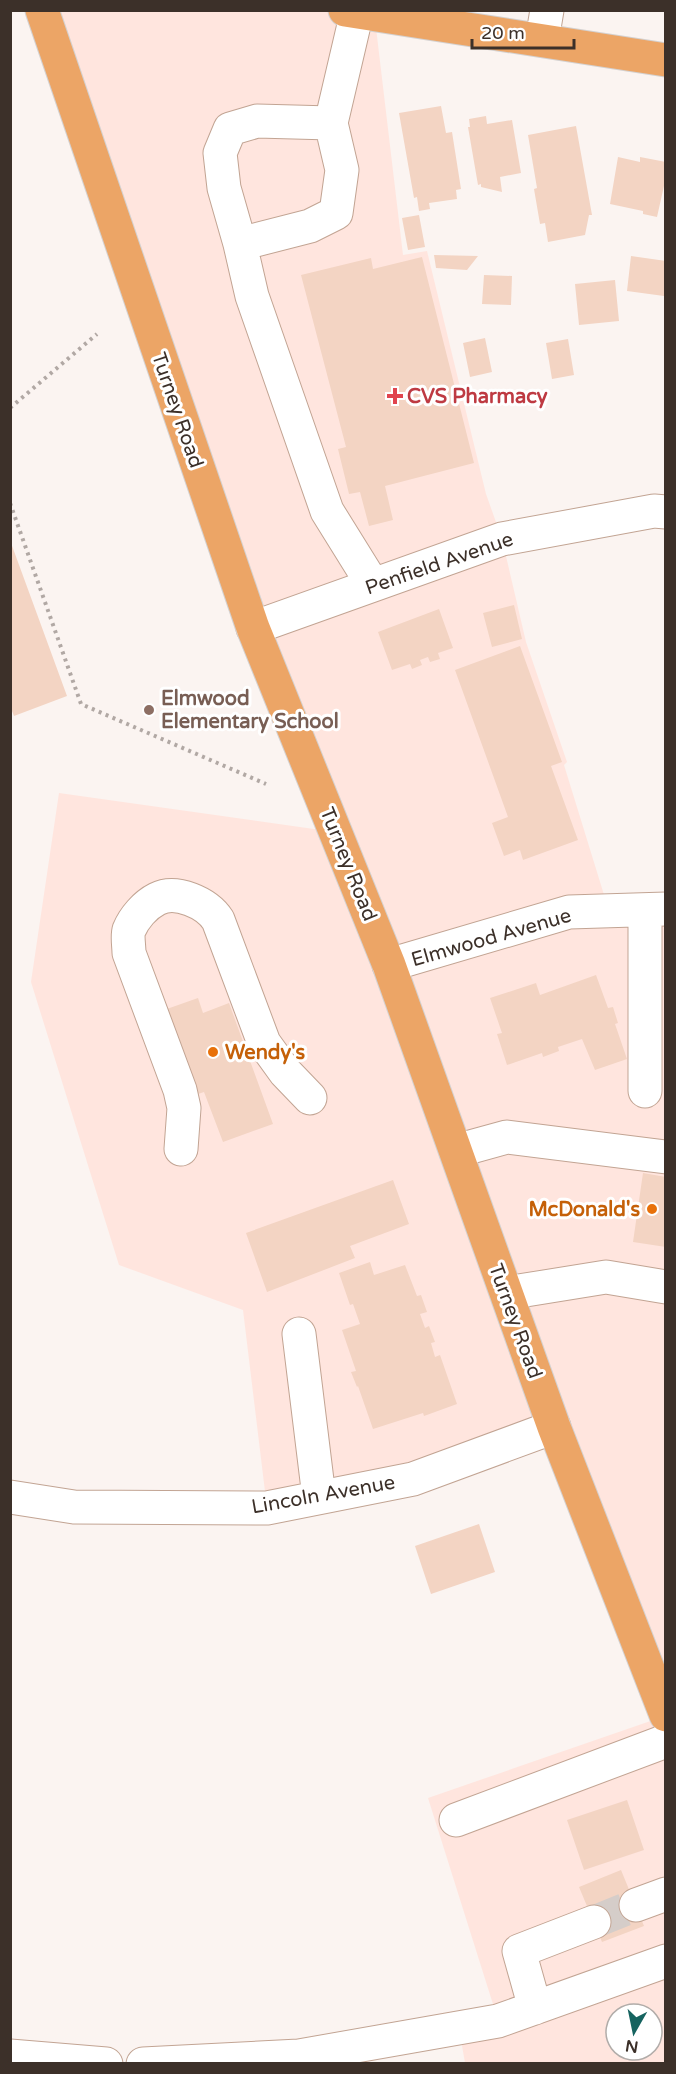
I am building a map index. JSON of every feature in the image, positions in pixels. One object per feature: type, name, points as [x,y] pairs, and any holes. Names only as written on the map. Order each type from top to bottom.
[{"type":"main road","name":"Turney Road","points":[[42,10],[253,628],[389,965],[554,1427],[657,1671],[666,1715]]},
{"type":"main road","points":[[351,11],[544,26],[666,60]]},
{"type":"street","points":[[240,244],[310,226],[336,213],[342,170],[331,123],[351,11]]},
{"type":"street","points":[[331,123],[257,121],[230,129],[220,153],[224,188],[252,296],[327,511],[373,585]]},
{"type":"street","name":"Penfield Avenue","points":[[253,628],[502,539],[654,511],[666,512]]},
{"type":"street","points":[[181,1149],[184,1107],[180,1090],[129,952],[128,931],[139,913],[158,898],[173,896],[195,900],[212,911],[218,920],[264,1043],[285,1072],[310,1098]]},
{"type":"street","points":[[645,1091],[655,909]]},
{"type":"street","name":"Elmwood Avenue","points":[[389,965],[569,912],[655,909]]},
{"type":"street","points":[[456,1151],[507,1137],[666,1157]]},
{"type":"street","points":[[507,1293],[606,1276],[666,1287]]},
{"type":"street","points":[[299,1334],[319,1497]]},
{"type":"street","name":"Lincoln Avenue","points":[[10,1497],[74,1507],[267,1508],[412,1479],[554,1427]]},
{"type":"street","points":[[456,1820],[666,1741]]},
{"type":"street","points":[[636,1905],[666,1894]]},
{"type":"street","points":[[535,2008],[519,1951],[594,1922]]},
{"type":"street","points":[[143,2064],[299,2056],[498,2021],[666,1961]]},
{"type":"street","points":[[10,2056],[106,2064]]},
{"type":"path","points":[[10,408],[97,334]]},
{"type":"path","points":[[10,503],[81,704],[266,784]]},
{"type":"shaded area","points":[[42,11],[374,11],[403,255],[427,251],[486,494],[502,539],[526,642],[567,762],[564,765],[609,911],[665,909],[665,1715],[554,1427],[267,1508],[243,1310],[119,1265],[31,982],[59,793],[335,832]]},
{"type":"shaded area","points":[[665,1716],[665,2063],[465,2063],[459,2028],[498,2020],[428,1798]]},
{"type":"building","points":[[441,106],[446,133],[452,132],[461,189],[456,190],[457,199],[429,203],[430,209],[419,211],[417,197],[414,198],[399,113]]},
{"type":"building","points":[[486,116],[487,124],[512,120],[521,173],[500,177],[502,192],[478,185],[468,127],[470,127],[469,119]]},
{"type":"building","points":[[576,126],[592,215],[589,215],[585,235],[548,242],[545,223],[540,224],[534,189],[537,188],[528,135]]},
{"type":"building","points":[[618,157],[640,162],[640,157],[666,162],[666,177],[657,217],[643,214],[643,211],[610,204]]},
{"type":"building","points":[[419,215],[425,247],[408,250],[402,218]]},
{"type":"building","points":[[434,255],[478,256],[467,270],[436,268]]},
{"type":"building","points":[[631,256],[666,261],[664,296],[627,291]]},
{"type":"building","name":"CVS Pharmacy","points":[[422,257],[474,463],[385,486],[393,520],[369,526],[360,492],[349,494],[338,449],[346,447],[301,275],[371,258],[373,269]]},
{"type":"building","points":[[484,275],[512,276],[511,305],[482,304]]},
{"type":"building","points":[[615,280],[619,321],[579,325],[575,284]]},
{"type":"building","points":[[485,338],[492,372],[470,377],[463,343]]},
{"type":"building","points":[[568,339],[574,375],[552,379],[546,343]]},
{"type":"building","points":[[11,543],[67,696],[14,716],[10,706]]},
{"type":"building","points":[[514,605],[522,639],[492,647],[483,613]]},
{"type":"building","points":[[439,609],[453,648],[438,653],[440,659],[430,662],[428,657],[420,660],[422,665],[412,669],[410,664],[392,670],[378,632]]},
{"type":"building","points":[[520,646],[562,762],[551,766],[578,840],[523,860],[520,850],[504,856],[492,823],[508,817],[455,670]]},
{"type":"building","points":[[596,975],[608,1008],[613,1007],[618,1023],[615,1024],[627,1059],[595,1070],[582,1039],[558,1047],[559,1051],[543,1057],[542,1053],[507,1065],[497,1034],[502,1033],[490,998],[536,983],[540,995]]},
{"type":"building","name":"Wendy's","points":[[198,998],[203,1013],[229,1003],[273,1124],[223,1142],[204,1092],[195,1095],[164,1010]]},
{"type":"building","name":"McDonald's","points":[[643,1173],[666,1177],[666,1247],[633,1242]]},
{"type":"building","points":[[393,1180],[409,1224],[350,1246],[355,1258],[267,1292],[246,1233]]},
{"type":"building","points":[[370,1262],[374,1275],[405,1265],[417,1296],[421,1295],[427,1312],[420,1314],[425,1328],[429,1326],[435,1342],[431,1343],[435,1357],[440,1355],[457,1404],[424,1416],[423,1413],[373,1429],[351,1372],[356,1371],[342,1330],[360,1324],[353,1304],[350,1305],[339,1273]]},
{"type":"building","points":[[479,1524],[495,1572],[431,1594],[415,1546]]},
{"type":"building","points":[[627,1800],[644,1850],[584,1870],[567,1820]]},
{"type":"building","points":[[621,1870],[644,1926],[602,1942],[579,1887]]},
{"type":"tunnel","points":[[594,1922],[636,1905]]},
{"type":"place","name":"CVS Pharmacy","points":[[395,396]]},
{"type":"place","name":"Elmwood Elementary School","points":[[149,710]]},
{"type":"place","name":"Wendy's","points":[[213,1052]]},
{"type":"place","name":"McDonald's","points":[[652,1209]]}]
